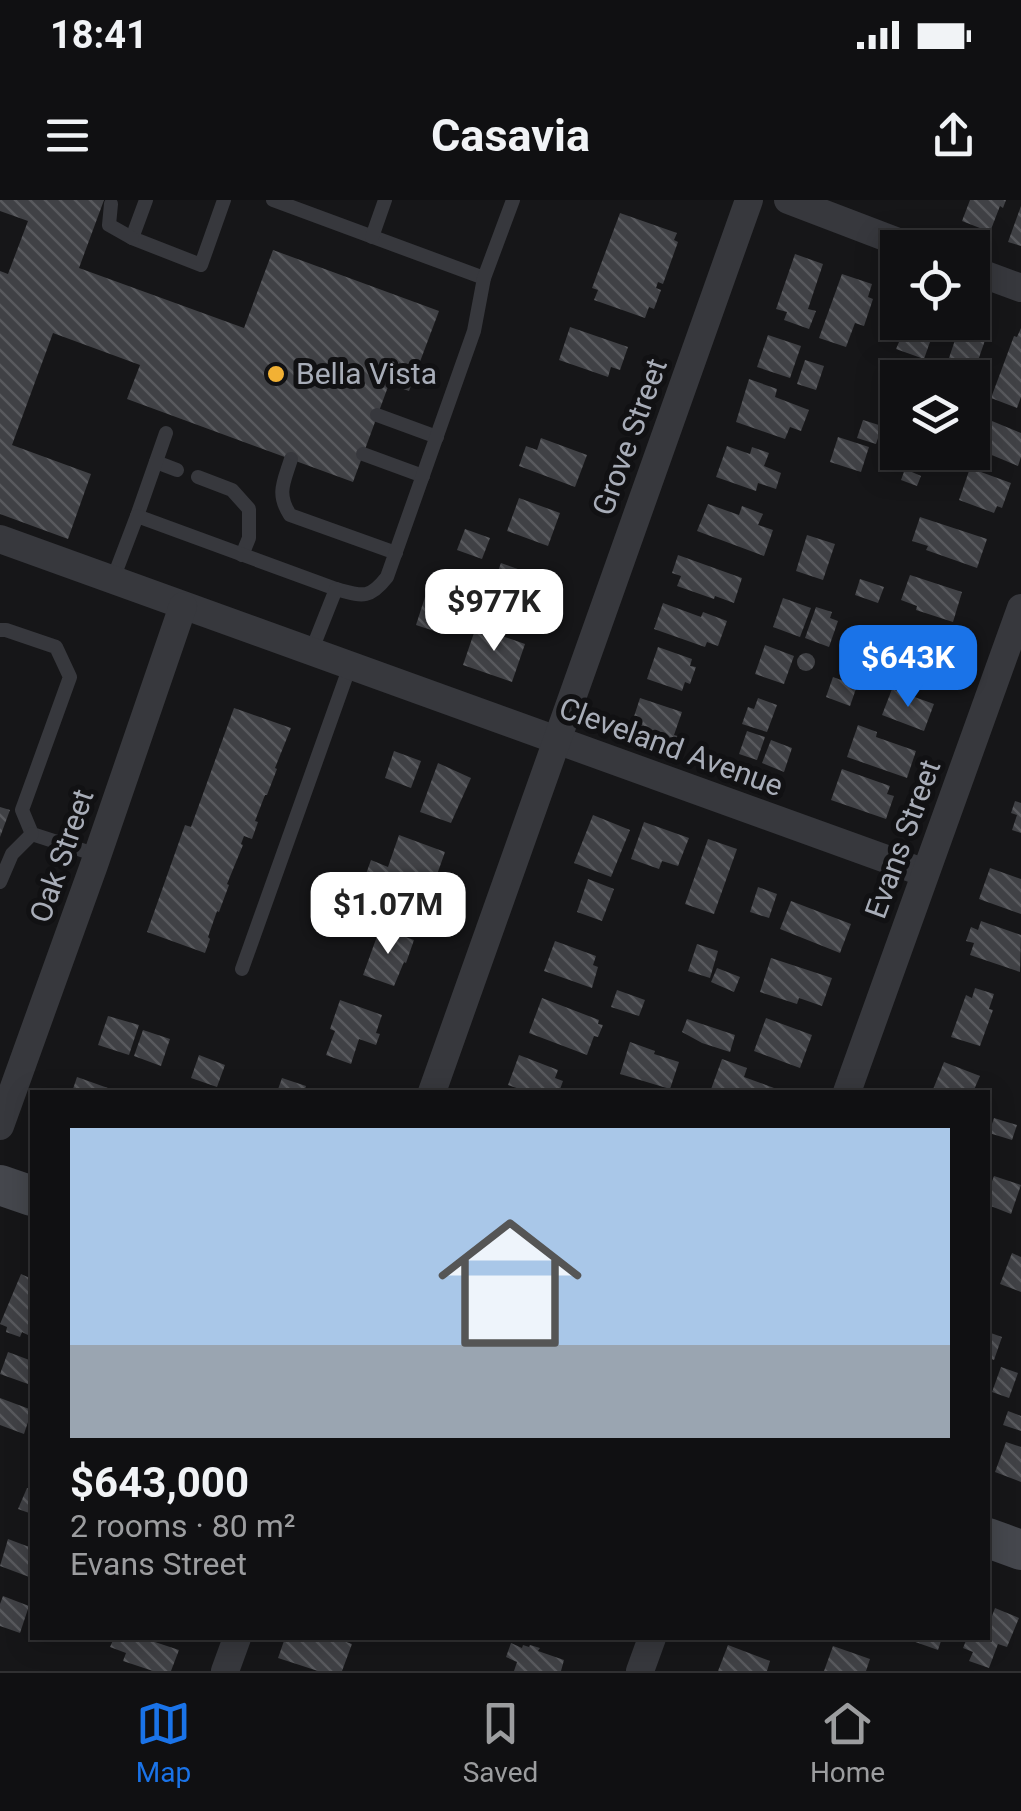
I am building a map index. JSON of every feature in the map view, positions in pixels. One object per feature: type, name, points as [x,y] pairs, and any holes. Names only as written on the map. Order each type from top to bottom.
[{"type":"street","name":"Grove Street","points":[[433,1090],[748,200]]},
{"type":"street","points":[[788,200],[880,235]]},
{"type":"street","points":[[990,277],[1021,288]]},
{"type":"street","name":"Cleveland Avenue","points":[[0,539],[926,874]]},
{"type":"street","name":"Oak Street","points":[[0,1126],[183,606]]},
{"type":"street","name":"Evans Street","points":[[848,1090],[1021,608]]},
{"type":"street","points":[[0,1184],[30,1195]]},
{"type":"street","points":[[990,1539],[1021,1550]]},
{"type":"street","points":[[225,1671],[236,1640]]},
{"type":"street","points":[[640,1671],[651,1640]]},
{"type":"lane","points":[[132,238],[146,200]]},
{"type":"lane","points":[[111,204],[109,225],[201,265],[224,200]]},
{"type":"lane","points":[[273,200],[484,278]]},
{"type":"lane","points":[[372,236],[386,200]]},
{"type":"lane","points":[[137,516],[336,590],[361,596],[376,591],[387,577],[474,332],[484,278],[507,202]]},
{"type":"lane","points":[[378,414],[436,438]]},
{"type":"lane","points":[[113,579],[166,433]]},
{"type":"lane","points":[[363,454],[423,476]]},
{"type":"lane","points":[[292,460],[281,490],[290,515],[396,552]]},
{"type":"lane","points":[[156,462],[177,470]]},
{"type":"lane","points":[[198,477],[232,490],[249,509],[249,538],[242,555]]},
{"type":"lane","points":[[311,652],[336,590]]},
{"type":"lane","points":[[0,630],[56,647],[70,677],[22,810],[32,834],[98,855]]},
{"type":"lane","points":[[242,970],[350,666]]},
{"type":"lane","points":[[0,882],[12,854],[32,834]]},
{"type":"building","name":"Bella Vista","points":[[0,200],[104,200],[79,268],[244,328],[273,250],[439,311],[409,391],[389,384],[353,482],[127,399],[140,365],[53,333],[12,445],[91,474],[68,539],[0,514],[0,271],[8,274],[28,221],[0,211]]},
{"type":"building","points":[[970,200],[1006,200],[990,232],[962,221]]},
{"type":"building","points":[[1021,206],[1021,246],[1008,242]]},
{"type":"building","points":[[620,213],[677,233],[674,240],[678,242],[663,284],[658,282],[656,288],[661,290],[654,309],[649,307],[645,318],[594,300],[598,290],[592,288]]},
{"type":"building","points":[[795,254],[823,264],[808,309],[816,311],[809,329],[784,320],[787,312],[776,309]]},
{"type":"building","points":[[842,274],[872,284],[868,297],[873,299],[864,326],[855,323],[846,347],[819,338]]},
{"type":"building","points":[[570,327],[628,347],[620,370],[611,367],[608,377],[559,360]]},
{"type":"building","points":[[1021,328],[1021,397],[1017,408],[991,398],[1014,336]]},
{"type":"building","points":[[768,335],[801,346],[790,378],[757,367]]},
{"type":"building","points":[[892,340],[931,340],[924,359],[896,349],[899,342]]},
{"type":"building","points":[[955,340],[985,340],[978,360],[948,360]]},
{"type":"building","points":[[805,360],[824,366],[816,390],[797,384]]},
{"type":"building","points":[[749,379],[777,389],[775,397],[809,410],[801,431],[790,427],[785,439],[736,422]]},
{"type":"building","points":[[863,420],[880,425],[876,444],[857,438]]},
{"type":"building","points":[[990,420],[1021,433],[1018,466],[990,454]]},
{"type":"building","points":[[838,437],[869,447],[861,472],[830,462]]},
{"type":"building","points":[[541,438],[587,455],[575,487],[519,466],[526,446],[537,450]]},
{"type":"building","points":[[727,446],[750,454],[752,447],[769,453],[764,466],[781,473],[776,489],[758,483],[756,491],[716,477]]},
{"type":"building","points":[[905,470],[921,476],[917,486],[901,480]]},
{"type":"building","points":[[969,470],[1011,483],[1002,508],[997,506],[994,513],[959,500]]},
{"type":"building","points":[[519,498],[560,513],[548,546],[507,531]]},
{"type":"building","points":[[708,504],[739,515],[742,506],[763,514],[758,525],[773,530],[764,556],[697,531]]},
{"type":"building","points":[[920,517],[987,539],[977,568],[912,541]]},
{"type":"building","points":[[465,529],[490,538],[482,559],[457,550]]},
{"type":"building","points":[[807,535],[835,544],[823,580],[796,571]]},
{"type":"building","points":[[678,555],[742,578],[734,603],[677,586],[681,576],[672,573]]},
{"type":"building","points":[[501,563],[548,580],[540,605],[532,602],[530,606],[490,592]]},
{"type":"building","points":[[910,575],[962,592],[953,622],[916,610],[917,606],[901,600]]},
{"type":"building","points":[[860,579],[884,587],[878,603],[855,595]]},
{"type":"building","points":[[425,597],[452,607],[443,634],[416,625]]},
{"type":"building","points":[[783,598],[811,608],[800,637],[773,627]]},
{"type":"building","points":[[663,603],[701,617],[703,612],[727,621],[718,646],[707,642],[705,647],[654,629]]},
{"type":"building","points":[[816,607],[832,612],[830,618],[838,621],[829,647],[805,638]]},
{"type":"building","points":[[476,627],[525,644],[512,682],[463,665]]},
{"type":"building","points":[[889,630],[953,652],[944,680],[880,655]]},
{"type":"building","points":[[765,645],[794,656],[784,684],[755,674]]},
{"type":"building","points":[[658,647],[692,659],[690,666],[696,667],[690,684],[685,682],[682,691],[647,679]]},
{"type":"building","points":[[806,653],[813,655],[813,669],[806,671],[799,669],[797,662],[799,655]]},
{"type":"building","points":[[833,677],[857,686],[850,706],[826,697]]},
{"type":"building","points":[[892,689],[934,704],[924,731],[882,715]]},
{"type":"building","points":[[640,698],[682,712],[674,735],[685,738],[682,750],[628,735]]},
{"type":"building","points":[[758,698],[777,705],[767,732],[742,724],[748,707],[754,709]]},
{"type":"building","points":[[234,708],[291,728],[255,821],[258,822],[252,839],[244,836],[205,953],[147,932],[185,825],[191,827]]},
{"type":"building","points":[[858,725],[877,732],[876,737],[916,751],[907,778],[847,757]]},
{"type":"building","points":[[747,731],[765,737],[757,760],[739,754]]},
{"type":"building","points":[[771,740],[792,748],[784,772],[762,763]]},
{"type":"building","points":[[394,751],[421,761],[411,788],[385,778]]},
{"type":"building","points":[[438,763],[471,778],[451,823],[420,812]]},
{"type":"building","points":[[842,769],[890,786],[887,794],[894,796],[886,819],[831,800]]},
{"type":"building","points":[[1015,801],[1021,803],[1021,833],[1012,830],[1017,815],[1011,813]]},
{"type":"building","points":[[0,807],[10,810],[0,837]]},
{"type":"building","points":[[593,815],[630,830],[611,877],[574,863]]},
{"type":"building","points":[[644,822],[689,838],[678,866],[662,861],[659,869],[631,859]]},
{"type":"building","points":[[399,835],[445,852],[434,883],[418,877],[409,902],[362,885],[371,860],[388,867]]},
{"type":"building","points":[[708,839],[737,849],[714,914],[685,904]]},
{"type":"building","points":[[990,868],[1021,879],[1021,914],[979,899]]},
{"type":"building","points":[[588,879],[614,889],[602,921],[577,912]]},
{"type":"building","points":[[758,887],[777,894],[769,918],[750,912]]},
{"type":"building","points":[[328,891],[352,900],[343,924],[319,915]]},
{"type":"building","points":[[791,901],[851,924],[840,953],[780,929]]},
{"type":"building","points":[[981,921],[1021,935],[1020,972],[970,955],[974,943],[966,941],[971,927],[978,930]]},
{"type":"building","points":[[380,928],[414,940],[394,986],[363,975]]},
{"type":"building","points":[[555,941],[596,956],[593,965],[598,967],[592,988],[544,971]]},
{"type":"building","points":[[697,944],[718,951],[710,978],[688,971]]},
{"type":"building","points":[[771,958],[832,978],[822,1006],[799,998],[797,1004],[760,992]]},
{"type":"building","points":[[717,968],[740,977],[734,992],[711,982]]},
{"type":"building","points":[[975,988],[994,994],[989,1009],[993,1010],[980,1046],[951,1037],[966,995],[972,998]]},
{"type":"building","points":[[617,990],[645,1000],[639,1016],[611,1007]]},
{"type":"building","points":[[542,998],[603,1025],[587,1055],[529,1033]]},
{"type":"building","points":[[340,1000],[382,1015],[376,1045],[359,1039],[351,1064],[326,1055]]},
{"type":"building","points":[[108,1016],[139,1025],[129,1055],[98,1045]]},
{"type":"building","points":[[766,1018],[812,1035],[800,1068],[754,1051]]},
{"type":"building","points":[[687,1019],[735,1035],[730,1052],[682,1032]]},
{"type":"building","points":[[143,1030],[170,1039],[161,1066],[134,1056]]},
{"type":"building","points":[[630,1042],[679,1062],[670,1089],[620,1074]]},
{"type":"building","points":[[199,1055],[225,1065],[217,1087],[191,1078]]},
{"type":"building","points":[[519,1055],[558,1070],[555,1078],[563,1081],[560,1090],[522,1090],[508,1085]]},
{"type":"building","points":[[722,1059],[747,1068],[744,1077],[774,1088],[774,1090],[711,1090]]},
{"type":"building","points":[[944,1062],[980,1076],[974,1090],[933,1090]]},
{"type":"building","points":[[77,1077],[113,1090],[73,1090]]},
{"type":"building","points":[[282,1078],[306,1086],[305,1090],[278,1090]]},
{"type":"building","points":[[994,1118],[1017,1125],[1012,1140],[990,1133]]},
{"type":"building","points":[[994,1176],[1021,1185],[1011,1214],[990,1206]]},
{"type":"building","points":[[1012,1253],[1021,1257],[1021,1292],[1000,1284]]},
{"type":"building","points":[[21,1274],[30,1278],[30,1336],[6,1332],[7,1327],[0,1324]]},
{"type":"building","points":[[990,1333],[1002,1337],[994,1360],[990,1359]]},
{"type":"building","points":[[8,1352],[30,1360],[28,1384],[0,1374]]},
{"type":"building","points":[[1001,1367],[1018,1373],[1009,1398],[992,1392]]},
{"type":"building","points":[[0,1398],[30,1409],[24,1434],[0,1425]]},
{"type":"building","points":[[1008,1411],[1021,1416],[1021,1431],[1003,1425]]},
{"type":"building","points":[[1006,1442],[1021,1447],[1021,1482],[995,1472]]},
{"type":"building","points":[[27,1488],[30,1489],[30,1513],[18,1509]]},
{"type":"building","points":[[8,1539],[30,1547],[30,1577],[0,1566]]},
{"type":"building","points":[[3,1596],[29,1606],[20,1633],[0,1626]]},
{"type":"building","points":[[995,1608],[1019,1618],[1007,1647],[998,1644],[989,1668],[969,1661],[973,1652],[963,1648],[966,1640],[990,1640]]},
{"type":"building","points":[[113,1640],[149,1640],[179,1650],[171,1671],[153,1671],[123,1661],[126,1653],[110,1647]]},
{"type":"building","points":[[284,1640],[341,1640],[352,1644],[342,1671],[318,1671],[278,1658]]},
{"type":"building","points":[[910,1640],[941,1640],[938,1650]]},
{"type":"building","points":[[511,1643],[522,1648],[540,1648],[538,1651],[564,1660],[561,1671],[514,1671],[517,1662],[506,1657]]},
{"type":"building","points":[[728,1645],[770,1661],[767,1671],[718,1671]]},
{"type":"building","points":[[833,1646],[870,1659],[866,1671],[824,1671]]},
{"type":"place","name":"Bella Vista","points":[[276,374]]}]
